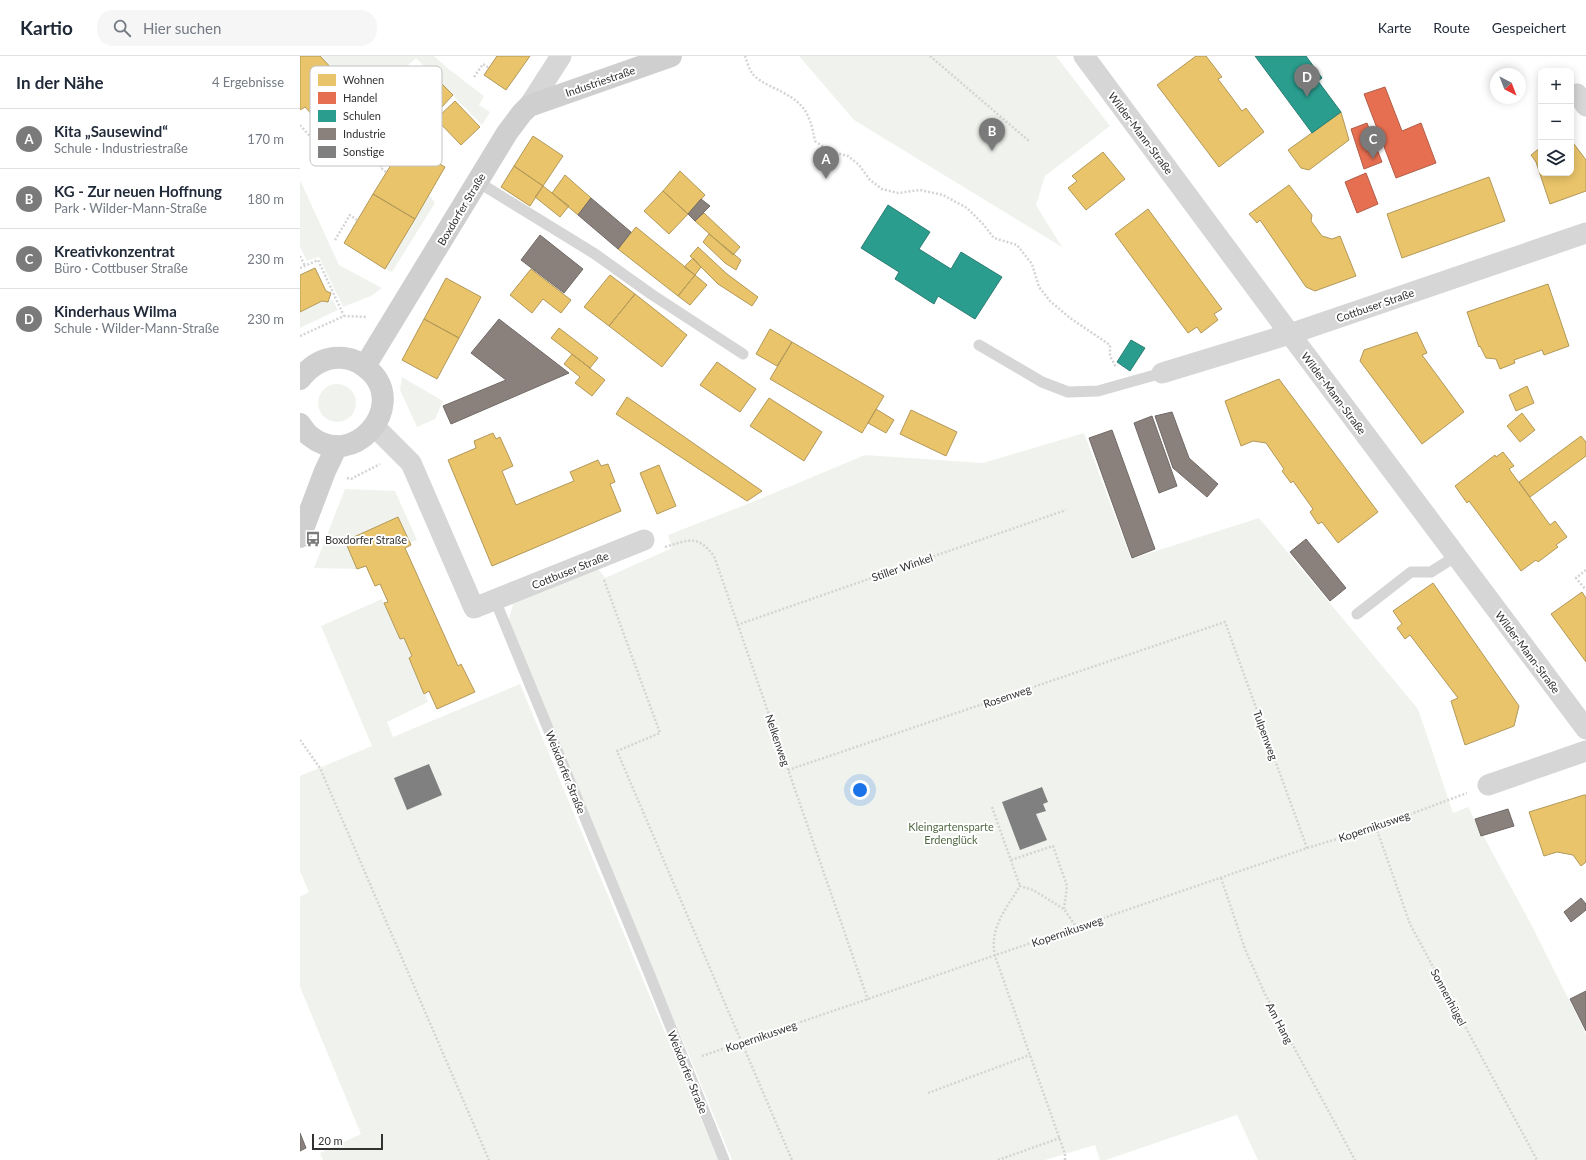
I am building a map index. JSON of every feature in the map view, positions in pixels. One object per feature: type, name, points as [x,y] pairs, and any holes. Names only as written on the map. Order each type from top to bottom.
[{"type":"street","name":"Boxdorfer Straße","points":[[365,366],[507,133],[522,113],[530,106],[561,56]]},
{"type":"street","name":"Industriestraße","points":[[530,106],[671,56]]},
{"type":"street","name":"Wilder-Mann-Straße","points":[[1084,56],[1586,729]]},
{"type":"street","name":"Cottbuser Straße","points":[[1162,373],[1290,334],[1586,233]]},
{"type":"street","points":[[300,379],[308,369],[321,361],[336,357],[351,359],[365,366],[374,375],[380,388],[382,401],[381,414],[375,427],[365,437],[351,444],[337,446],[322,443],[310,436],[300,424]]},
{"type":"street","points":[[375,427],[411,463],[474,608],[495,600]]},
{"type":"street","points":[[300,537],[325,471],[337,446]]},
{"type":"street","name":"Cottbuser Straße","points":[[495,600],[644,540]]},
{"type":"street","points":[[1488,785],[1586,751]]},
{"type":"lane","points":[[478,182],[601,258],[651,294],[743,354]]},
{"type":"lane","points":[[979,345],[1042,382],[1068,392],[1098,391],[1162,373]]},
{"type":"lane","points":[[1357,614],[1411,572],[1431,572],[1456,556]]},
{"type":"lane","name":"Weixdorfer Straße","points":[[495,600],[724,1160]]},
{"type":"path","points":[[745,56],[752,73],[768,85],[789,95],[805,108],[812,126],[815,141],[829,151],[848,156],[859,165],[870,180],[882,189],[898,193],[920,190],[942,195],[966,208],[983,224],[994,238],[1017,245],[1032,264],[1039,287],[1050,301],[1070,318],[1110,345],[1110,356],[1116,369],[1133,381]]},
{"type":"path","points":[[930,56],[1029,141]]},
{"type":"path","points":[[474,77],[483,64],[489,68]]},
{"type":"path","points":[[300,125],[310,137]]},
{"type":"path","points":[[381,166],[386,172]]},
{"type":"path","points":[[335,240],[350,215],[357,220]]},
{"type":"path","points":[[300,256],[305,266]]},
{"type":"path","points":[[300,268],[318,260],[344,316]]},
{"type":"path","points":[[300,336],[344,316],[371,317]]},
{"type":"path","points":[[351,479],[381,463]]},
{"type":"path","name":"Stiller Winkel","points":[[737,625],[1066,510]]},
{"type":"path","name":"Nelkenweg","points":[[644,540],[659,549],[690,540],[705,544],[714,556],[868,1000]]},
{"type":"path","points":[[596,559],[660,733],[617,751],[792,1160]]},
{"type":"path","points":[[1586,570],[1576,578],[1586,590]]},
{"type":"path","name":"Rosenweg","points":[[788,770],[1225,622]]},
{"type":"path","name":"Tulpenweg","points":[[1225,622],[1307,848]]},
{"type":"path","points":[[300,740],[320,768],[489,1160]]},
{"type":"path","name":"Kopernikusweg","points":[[684,1062],[1307,848],[1376,827],[1450,799]]},
{"type":"path","points":[[992,807],[1020,886],[995,930],[992,945],[1060,1138],[1065,1154],[1065,1160]]},
{"type":"path","name":"Sonnenhügel","points":[[1376,827],[1410,924],[1537,1160]]},
{"type":"path","points":[[1011,860],[1053,846],[1066,886],[1064,909]]},
{"type":"path","name":"Am Hang","points":[[1221,878],[1245,949],[1264,992],[1355,1160]]},
{"type":"path","points":[[1020,886],[1033,890],[1064,909],[1077,928]]},
{"type":"path","points":[[928,1092],[1030,1054]]},
{"type":"path","points":[[998,1160],[1060,1138]]},
{"type":"green space","points":[[320,56],[434,56],[484,96],[479,105],[490,112],[482,125],[442,84],[442,66],[424,66],[416,58],[407,66],[329,66]]},
{"type":"green space","points":[[799,56],[1056,56],[1110,126],[1045,176],[1036,205],[1062,247],[854,120]]},
{"type":"green space","points":[[300,180],[339,265],[382,288],[371,296],[343,307],[319,257],[307,261],[300,247]]},
{"type":"green space","points":[[429,194],[435,203],[392,272],[385,269]]},
{"type":"green space","points":[[332,299],[338,310],[300,328],[300,312],[322,301],[328,302]]},
{"type":"green space","points":[[402,377],[443,401],[435,419],[417,427],[400,390]]},
{"type":"green space","points":[[337,384],[347,387],[353,393],[356,403],[353,413],[347,419],[337,422],[327,419],[321,413],[318,403],[321,393],[327,387]]},
{"type":"green space","name":"Kleingartensparte Erdenglück","points":[[1084,433],[1131,559],[1259,518],[1418,709],[1453,813],[1468,807],[1533,928],[1586,1034],[1586,1160],[1258,1160],[1237,1115],[1106,1160],[1100,1160],[1095,1145],[1045,1160],[732,1160],[508,622],[514,601],[597,567],[605,578],[672,548],[668,535],[750,503],[865,455],[983,463]]},
{"type":"green space","points":[[345,489],[395,491],[417,540],[410,543],[398,517],[345,541],[357,569],[314,568]]},
{"type":"green space","points":[[382,599],[400,639],[404,638],[412,656],[409,658],[428,702],[387,722],[393,737],[520,684],[718,1160],[323,1160],[320,1153],[361,1134],[300,987],[300,897],[309,892],[300,871],[300,776],[372,746],[321,626]]},
{"type":"building: Wohnen","points":[[300,56],[320,56],[329,66],[310,66],[310,112],[305,107],[300,110]]},
{"type":"building: Wohnen","points":[[497,56],[530,56],[506,90],[484,75]]},
{"type":"building: Wohnen","points":[[1196,56],[1206,56],[1222,77],[1218,79],[1242,111],[1246,108],[1264,132],[1219,167],[1157,85]]},
{"type":"building: Wohnen","points":[[442,84],[453,95],[442,107]]},
{"type":"building: Wohnen","points":[[455,101],[480,127],[461,145],[442,125],[442,113]]},
{"type":"building: Wohnen","points":[[1341,112],[1349,140],[1309,170],[1301,168],[1288,150]]},
{"type":"building: Wohnen","points":[[533,136],[563,156],[543,186],[514,166]]},
{"type":"building: Wohnen","points":[[1574,144],[1586,160],[1586,191],[1550,204],[1541,176],[1574,176]]},
{"type":"building: Wohnen","points":[[1538,149],[1538,168],[1536,162],[1531,155]]},
{"type":"building: Wohnen","points":[[1103,152],[1125,179],[1086,210],[1068,188],[1077,181],[1072,176]]},
{"type":"building: Wohnen","points":[[442,165],[445,167],[415,219],[373,194],[390,166]]},
{"type":"building: Wohnen","points":[[514,166],[543,186],[530,206],[501,187]]},
{"type":"building: Wohnen","points":[[680,171],[705,195],[688,214],[663,191]]},
{"type":"building: Wohnen","points":[[565,175],[591,198],[578,215],[552,193]]},
{"type":"building: Wohnen","points":[[1489,177],[1505,221],[1402,258],[1387,214]]},
{"type":"building: Wohnen","points":[[1289,185],[1312,215],[1311,221],[1322,236],[1332,239],[1340,236],[1356,276],[1315,291],[1306,287],[1260,220],[1257,223],[1249,214]]},
{"type":"building: Wohnen","points":[[543,186],[569,206],[560,217],[535,197]]},
{"type":"building: Wohnen","points":[[663,191],[688,214],[669,234],[644,211]]},
{"type":"building: Wohnen","points":[[373,194],[415,219],[385,269],[344,243]]},
{"type":"building: Wohnen","points":[[1148,209],[1222,309],[1214,314],[1218,320],[1201,333],[1197,327],[1188,333],[1115,234]]},
{"type":"building: Wohnen","points":[[704,213],[740,247],[733,255],[695,221]]},
{"type":"building: Wohnen","points":[[636,227],[695,275],[678,296],[618,249]]},
{"type":"building: Wohnen","points":[[709,234],[741,260],[736,270],[725,263],[703,242]]},
{"type":"building: Wohnen","points":[[698,247],[727,274],[758,297],[752,306],[718,284],[690,256]]},
{"type":"building: Wohnen","points":[[693,258],[701,267],[695,275],[684,267]]},
{"type":"building: Wohnen","points":[[315,268],[326,291],[331,293],[328,302],[322,301],[300,312],[300,275]]},
{"type":"building: Wohnen","points":[[531,269],[571,300],[561,313],[543,299],[532,313],[510,295]]},
{"type":"building: Wohnen","points":[[610,275],[635,294],[609,326],[584,307]]},
{"type":"building: Wohnen","points":[[695,275],[707,285],[690,305],[678,296]]},
{"type":"building: Wohnen","points":[[446,278],[481,297],[459,338],[424,319]]},
{"type":"building: Wohnen","points":[[1548,284],[1569,346],[1544,355],[1542,350],[1514,360],[1515,363],[1500,369],[1496,359],[1486,358],[1480,346],[1479,347],[1467,312]]},
{"type":"building: Wohnen","points":[[635,294],[687,335],[662,367],[609,326]]},
{"type":"building: Wohnen","points":[[424,319],[459,338],[437,379],[402,360]]},
{"type":"building: Wohnen","points":[[559,328],[598,358],[590,368],[551,338]]},
{"type":"building: Wohnen","points":[[770,329],[792,342],[777,366],[756,354]]},
{"type":"building: Wohnen","points":[[1417,332],[1427,353],[1422,355],[1464,412],[1422,444],[1360,361],[1364,350]]},
{"type":"building: Wohnen","points":[[792,342],[884,396],[862,433],[770,379]]},
{"type":"building: Wohnen","points":[[572,354],[605,380],[592,396],[575,383],[580,377],[564,364]]},
{"type":"building: Wohnen","points":[[717,362],[756,389],[740,412],[700,385]]},
{"type":"building: Wohnen","points":[[1279,379],[1378,512],[1338,543],[1322,522],[1318,524],[1310,512],[1313,509],[1293,481],[1291,483],[1282,471],[1284,469],[1266,443],[1253,441],[1241,446],[1225,401]]},
{"type":"building: Wohnen","points":[[1527,386],[1534,403],[1516,411],[1509,395]]},
{"type":"building: Wohnen","points":[[627,397],[762,491],[747,501],[616,414]]},
{"type":"building: Wohnen","points":[[769,398],[822,432],[804,461],[750,426]]},
{"type":"building: Wohnen","points":[[876,409],[894,420],[886,433],[868,423]]},
{"type":"building: Wohnen","points":[[911,410],[957,432],[946,456],[900,434]]},
{"type":"building: Wohnen","points":[[1522,413],[1535,430],[1520,442],[1507,426]]},
{"type":"building: Wohnen","points":[[493,433],[496,439],[500,437],[513,466],[502,471],[516,505],[574,481],[570,472],[598,460],[601,466],[608,464],[615,482],[610,484],[621,511],[492,566],[448,460],[476,448],[474,441]]},
{"type":"building: Wohnen","points":[[1581,436],[1586,442],[1586,456],[1530,497],[1519,482]]},
{"type":"building: Wohnen","points":[[1503,452],[1514,466],[1509,469],[1550,525],[1555,521],[1567,537],[1556,545],[1558,547],[1538,562],[1536,560],[1521,571],[1469,501],[1467,503],[1455,486],[1495,455],[1496,457]]},
{"type":"building: Wohnen","points":[[659,465],[676,506],[657,514],[640,473]]},
{"type":"building: Wohnen","points":[[398,517],[411,545],[405,548],[458,666],[461,664],[475,692],[437,709],[429,691],[424,694],[409,658],[412,656],[404,638],[400,639],[384,603],[388,602],[380,584],[375,586],[366,566],[357,569],[345,541]]},
{"type":"building: Wohnen","points":[[1433,583],[1519,706],[1514,726],[1465,745],[1451,701],[1458,698],[1410,635],[1405,639],[1397,628],[1402,624],[1393,611]]},
{"type":"building: Wohnen","points":[[1582,592],[1586,598],[1586,662],[1551,614]]},
{"type":"building: Wohnen","points":[[1586,795],[1586,862],[1581,866],[1573,855],[1557,852],[1544,856],[1529,812]]},
{"type":"building: Handel","points":[[1385,87],[1402,131],[1421,123],[1436,163],[1396,178],[1364,94]]},
{"type":"building: Handel","points":[[1367,123],[1382,162],[1364,169],[1351,129]]},
{"type":"building: Handel","points":[[1366,173],[1378,204],[1357,213],[1345,182]]},
{"type":"building: Schulen","points":[[1255,56],[1306,56],[1322,78],[1318,81],[1341,112],[1312,133]]},
{"type":"building: Schulen","points":[[888,205],[930,232],[919,249],[951,269],[961,252],[1002,277],[975,319],[938,296],[934,304],[895,279],[899,272],[861,248]]},
{"type":"building: Schulen","points":[[1131,340],[1145,348],[1130,371],[1117,362]]},
{"type":"building: Industrie","points":[[591,198],[631,232],[618,249],[578,215]]},
{"type":"building: Industrie","points":[[701,199],[710,206],[695,221],[688,214]]},
{"type":"building: Industrie","points":[[540,235],[583,269],[564,293],[521,260]]},
{"type":"building: Industrie","points":[[499,319],[569,373],[451,424],[443,406],[506,380],[471,353]]},
{"type":"building: Industrie","points":[[1172,412],[1189,458],[1218,484],[1207,497],[1173,468],[1155,416]]},
{"type":"building: Industrie","points":[[1152,416],[1177,486],[1159,493],[1134,423]]},
{"type":"building: Industrie","points":[[1112,430],[1155,549],[1132,558],[1089,438]]},
{"type":"building: Industrie","points":[[1306,539],[1346,588],[1330,601],[1290,552]]},
{"type":"building: Industrie","points":[[1508,809],[1514,826],[1481,836],[1475,819]]},
{"type":"building: Industrie","points":[[1581,898],[1586,904],[1586,910],[1571,922],[1564,912]]},
{"type":"building: Industrie","points":[[1586,991],[1586,1031],[1570,999]]},
{"type":"building: Industrie","points":[[300,1133],[306,1148],[300,1151]]},
{"type":"building: Sonstige","points":[[429,764],[442,795],[407,810],[394,778]]},
{"type":"building: Sonstige","points":[[1042,787],[1048,802],[1043,804],[1046,811],[1036,814],[1047,840],[1020,850],[1002,802]]},
{"type":"place","name":"Kinderhaus Wilma","points":[[1307,97]]},
{"type":"place","name":"KG - Zur neuen Hoffnung","points":[[992,151]]},
{"type":"place","name":"Kreativkonzentrat","points":[[1373,159]]},
{"type":"place","name":"Kita „Sausewind“","points":[[826,179]]},
{"type":"place","name":"Boxdorfer Straße","points":[[313,539]]}]
